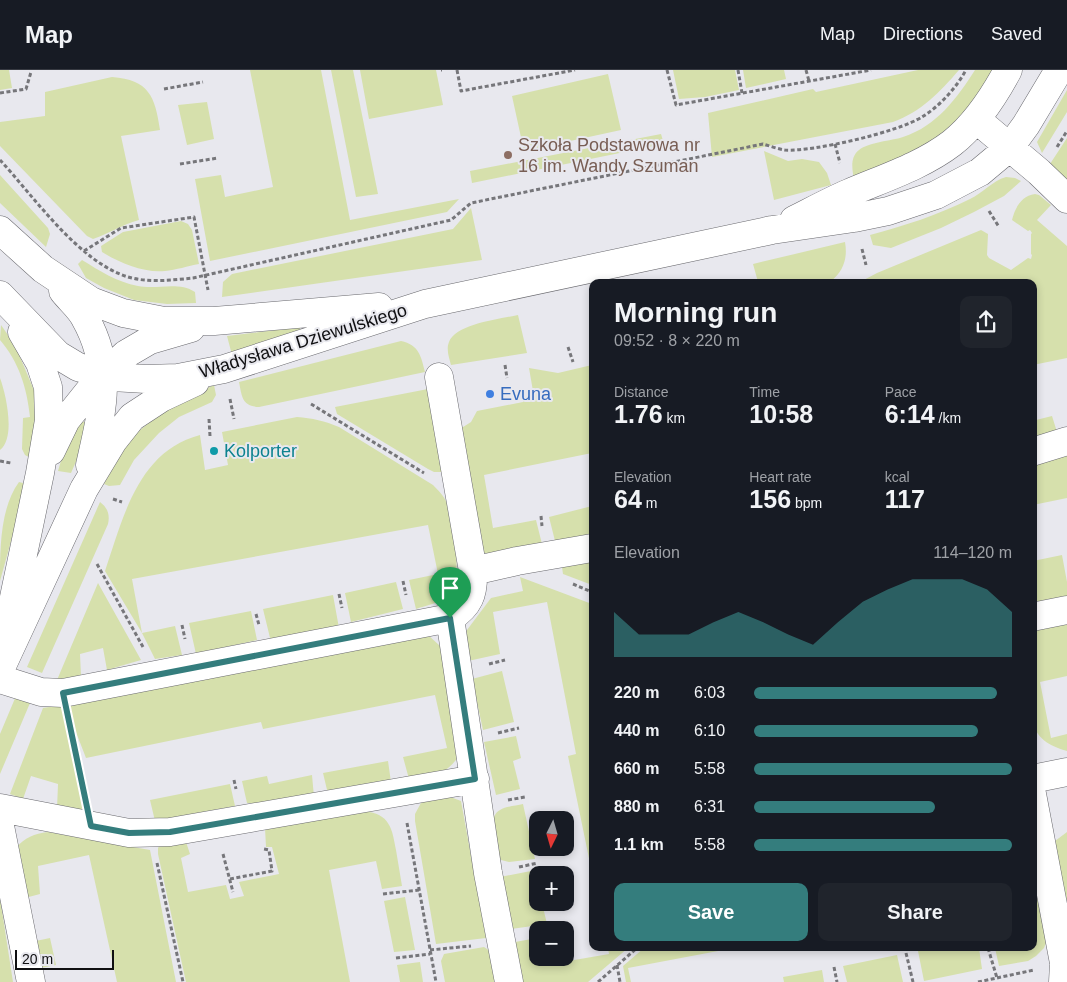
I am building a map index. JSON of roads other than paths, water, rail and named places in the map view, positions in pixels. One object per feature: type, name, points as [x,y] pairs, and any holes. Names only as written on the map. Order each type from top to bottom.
[{"type":"street","name":"Władysława Dziewulskiego","points":[[772,230],[847,194],[921,162],[952,142],[976,119],[999,87],[1008,70]]},
{"type":"street","name":"Władysława Dziewulskiego","points":[[3,299],[58,356],[78,366],[104,375],[146,379],[178,378],[224,369],[425,304],[772,230],[888,211],[936,195],[980,172],[1010,147],[1026,125],[1059,70]]},
{"type":"street","points":[[976,119],[1040,172],[1067,199]]},
{"type":"street","name":"Władysława Dziewulskiego","points":[[0,230],[43,269],[91,301],[123,313],[164,321],[214,321],[425,304]]},
{"type":"street","points":[[43,269],[85,316],[97,342],[104,375],[102,408],[84,489]]},
{"type":"street","points":[[0,662],[40,473],[49,420],[48,387],[40,363],[3,299]]},
{"type":"street","points":[[40,473],[66,420],[104,375],[126,354],[150,340],[214,321]]},
{"type":"street","points":[[0,670],[84,489],[113,441],[132,417],[161,398],[224,369]]},
{"type":"street","points":[[0,679],[41,692],[63,693],[450,618],[460,612],[467,602],[473,584],[473,571],[439,377]]},
{"type":"street","points":[[1037,450],[1067,441]]},
{"type":"street","points":[[473,571],[589,549]]},
{"type":"street","points":[[1037,616],[1067,610]]},
{"type":"street","points":[[450,618],[475,779],[477,806],[509,982]]},
{"type":"street","points":[[1037,778],[1067,772]]},
{"type":"street","points":[[0,808],[129,833],[170,832],[475,779]]},
{"type":"street","points":[[1037,823],[1063,973]]},
{"type":"street","points":[[0,826],[31,982]]},
{"type":"place","name":"Szkoła Podstawowa nr 16 im. Wandy Szuman","points":[[508,155]]},
{"type":"place","name":"Evuna","points":[[490,394]]},
{"type":"place","name":"Kolporter","points":[[214,451]]}]
